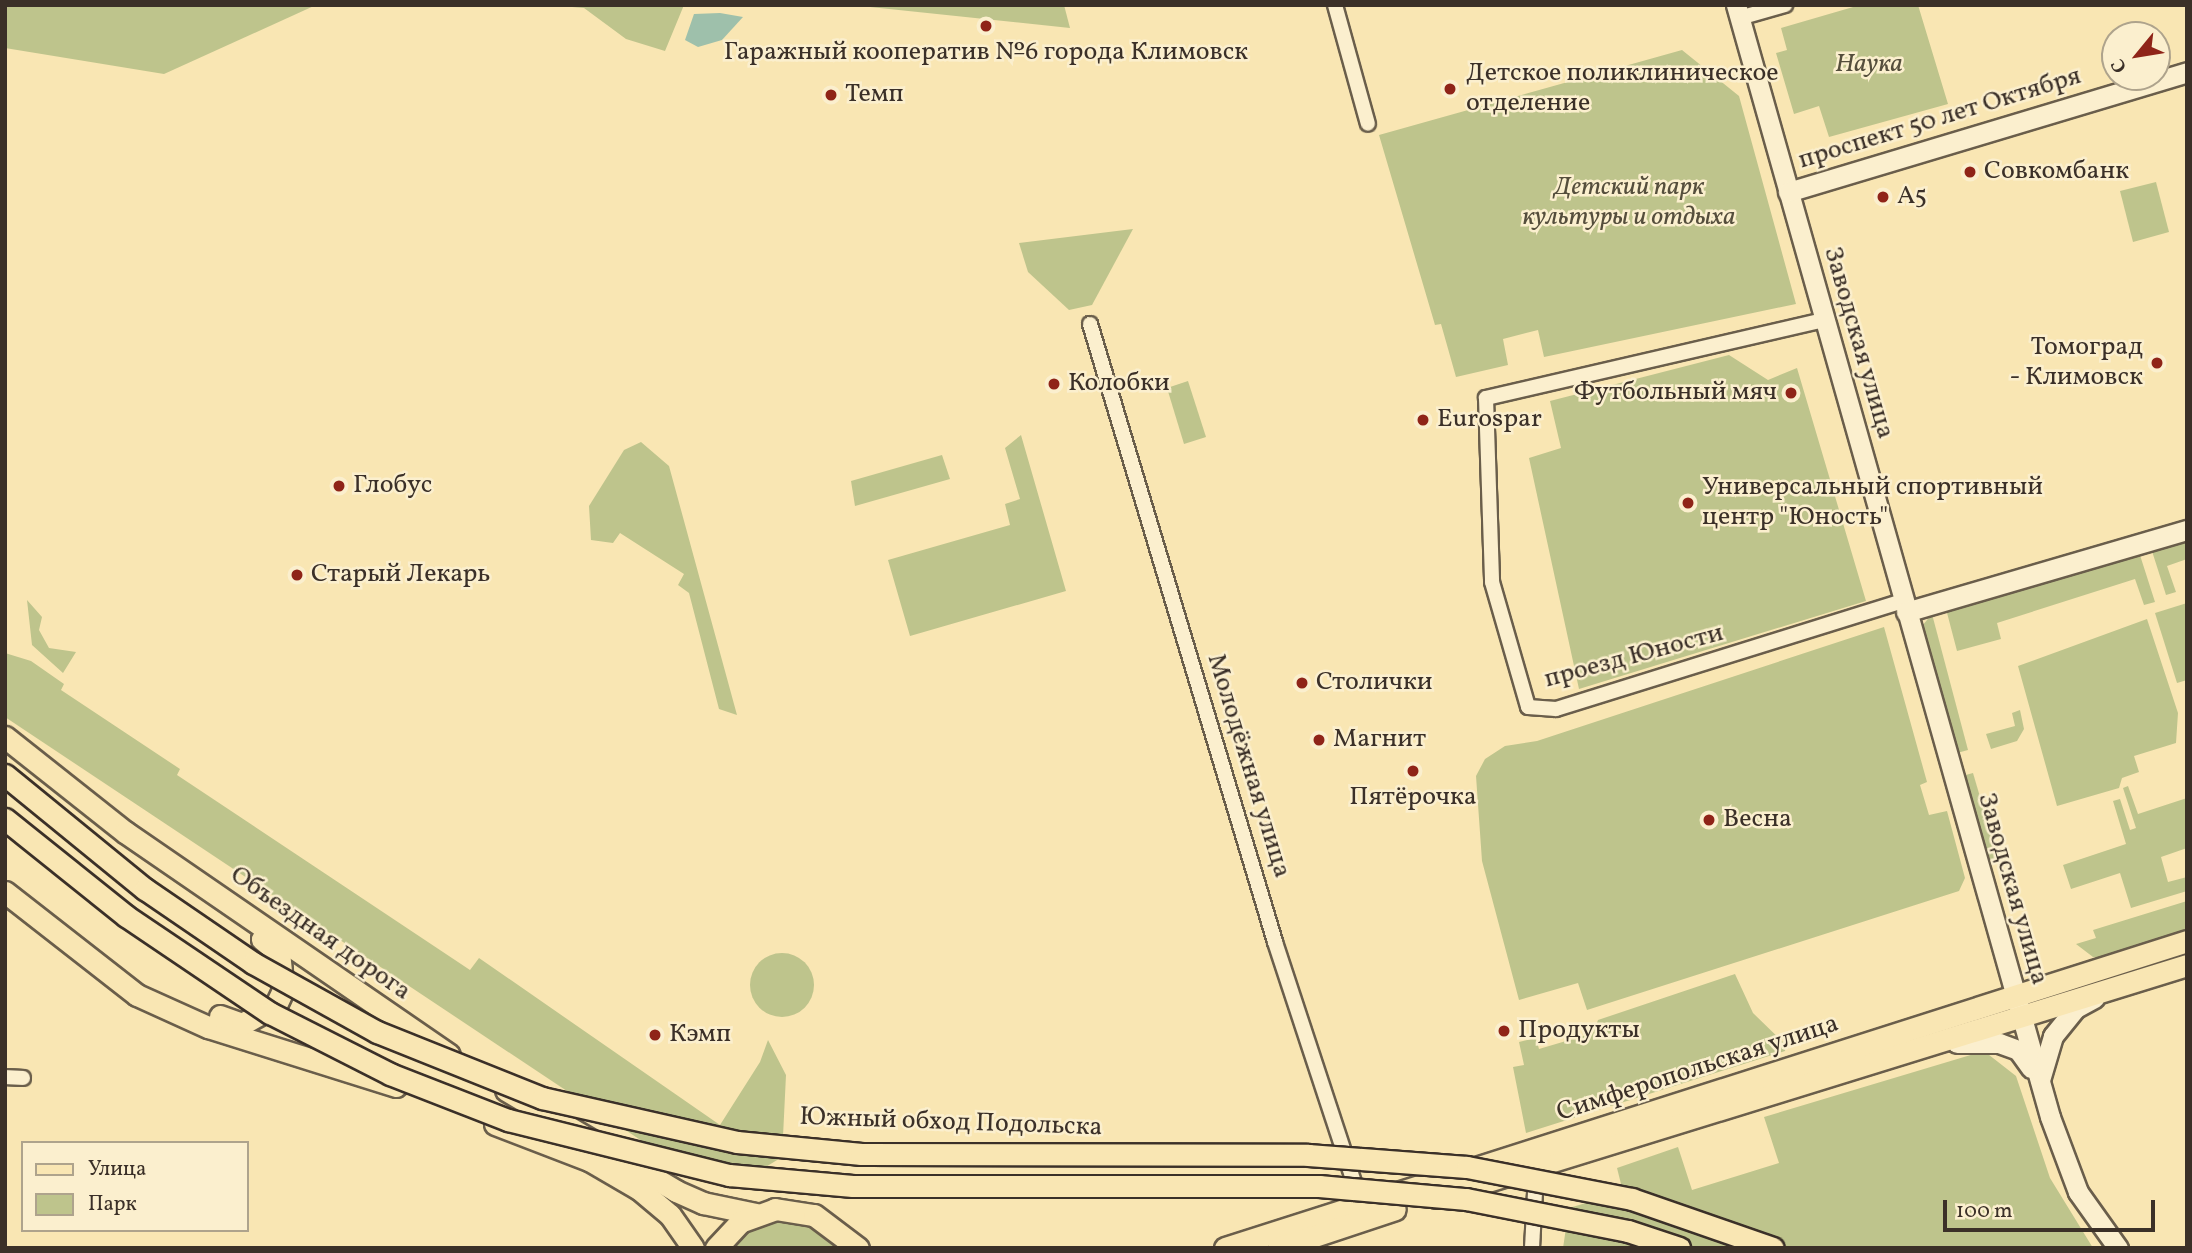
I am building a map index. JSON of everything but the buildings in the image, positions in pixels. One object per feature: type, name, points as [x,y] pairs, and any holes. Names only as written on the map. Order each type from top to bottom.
[{"type":"main road","name":"Заводская улица","points":[[1737,12],[2039,1081]]},
{"type":"main road","name":"проспект 50 лет Октября","points":[[1788,192],[2187,72]]},
{"type":"main road","points":[[1904,607],[2187,530]]},
{"type":"main road","name":"Объездная дорога","points":[[5,737],[196,883],[401,1025],[617,1158],[703,1203],[756,1214]]},
{"type":"main road","name":"Южный обход Подольска","points":[[5,775],[145,889],[253,963],[377,1032],[542,1098],[737,1142],[861,1154],[1308,1154],[1467,1167],[1632,1199],[1773,1248]]},
{"type":"main road","points":[[5,820],[126,916],[270,1013],[390,1074],[508,1121],[729,1175],[853,1186],[1319,1186],[1466,1199],[1628,1231],[1679,1248]]},
{"type":"main road","points":[[26,910],[151,986],[243,1024],[276,1005],[283,990],[279,953],[196,883]]},
{"type":"main road","points":[[5,892],[137,995],[208,1027],[370,1075],[589,1160],[670,1215],[693,1248]]},
{"type":"main road","name":"Симферопольская улица","points":[[1278,1248],[1364,1212],[2015,996],[2187,942]]},
{"type":"main road","name":"Симферопольская улица","points":[[1226,1248],[1534,1167],[2187,965]]},
{"type":"main road","points":[[2039,1081],[2053,1035],[2076,1008],[2111,989]]},
{"type":"main road","points":[[1919,1048],[1983,1040],[2018,1050],[2039,1081],[2078,1192],[2118,1248]]},
{"type":"main road","points":[[716,1248],[740,1222],[756,1214],[785,1209],[814,1215],[851,1245]]},
{"type":"street","points":[[1335,5],[1368,124]]},
{"type":"street","points":[[1737,12],[1785,5]]},
{"type":"street","name":"проезд Юности","points":[[1824,320],[1486,398],[1492,582],[1528,707],[1556,709],[1904,607]]},
{"type":"street","name":"Молодёжная улица","points":[[1090,324],[1275,942],[1364,1212]]},
{"type":"street","points":[[5,1077],[23,1078]]},
{"type":"street","points":[[1532,1248],[1539,1180],[1534,1167]]},
{"type":"green space","points":[[5,5],[316,5],[164,74],[5,48]]},
{"type":"green space","points":[[548,5],[684,5],[665,51],[626,39],[584,8]]},
{"type":"green space","points":[[851,5],[1064,5],[1070,28]]},
{"type":"green space","name":"Наука","points":[[1860,5],[1918,5],[1948,104],[1829,137],[1819,106],[1794,114],[1776,53],[1787,50],[1781,28]]},
{"type":"green space","name":"Детский парк культуры и отдыха","points":[[1682,50],[1739,96],[1796,304],[1544,357],[1538,330],[1503,339],[1508,365],[1456,377],[1441,324],[1435,325],[1379,135]]},
{"type":"green space","points":[[2156,182],[2169,232],[2133,242],[2120,191]]},
{"type":"green space","points":[[1133,229],[1092,305],[1069,310],[1028,272],[1019,243]]},
{"type":"green space","name":"Универсальный спортивный центр \"Юность\"","points":[[1729,355],[1768,380],[1797,368],[1866,601],[1579,689],[1529,458],[1561,448],[1550,401]]},
{"type":"green space","points":[[1188,381],[1206,437],[1184,444],[1167,388]]},
{"type":"green space","points":[[1021,435],[1066,591],[910,636],[888,560],[1010,525],[1005,504],[1020,499],[1005,448]]},
{"type":"green space","points":[[641,442],[669,466],[737,715],[719,709],[689,593],[678,585],[684,574],[620,533],[613,543],[591,540],[589,506],[624,450]]},
{"type":"green space","points":[[942,455],[950,479],[855,506],[851,481]]},
{"type":"green space","points":[[2187,538],[2187,559],[2167,566],[2176,592],[2166,595],[2151,548]]},
{"type":"green space","points":[[2139,552],[2155,602],[2144,605],[2135,579],[1997,623],[2001,639],[1957,651],[1946,609]]},
{"type":"green space","points":[[27,600],[42,617],[39,630],[49,648],[76,652],[63,673],[32,645]]},
{"type":"green space","points":[[2187,603],[2187,680],[2177,683],[2155,613]]},
{"type":"green space","points":[[1932,614],[1968,750],[1957,753],[1922,626]]},
{"type":"green space","points":[[2147,619],[2178,713],[2176,743],[2134,756],[2139,772],[2122,778],[2119,788],[2057,806],[2018,666]]},
{"type":"green space","name":"Весна","points":[[1884,627],[1927,782],[1920,785],[1929,815],[1947,811],[1965,878],[1959,891],[1587,1010],[1578,983],[1519,1000],[1482,861],[1476,776],[1485,759],[1505,746],[1537,741]]},
{"type":"green space","points":[[5,653],[31,661],[64,684],[61,690],[180,769],[177,775],[470,970],[479,958],[720,1125],[760,1062],[768,1040],[786,1075],[782,1157],[738,1184],[699,1179],[5,717]]},
{"type":"green space","points":[[2020,710],[2024,729],[2017,741],[1991,749],[1986,734],[2015,726],[2012,713]]},
{"type":"green space","points":[[1973,773],[1998,858],[1986,861],[1962,776]]},
{"type":"green space","points":[[2128,786],[2138,814],[2187,798],[2187,848],[2161,857],[2168,882],[2187,877],[2187,891],[2131,908],[2120,873],[2071,889],[2063,865],[2126,844],[2113,801],[2120,799],[2130,830],[2136,828],[2123,788]]},
{"type":"green space","points":[[2187,901],[2187,931],[2105,957],[2093,957],[2076,944],[2096,938],[2093,930]]},
{"type":"green space","points":[[782,953],[794,955],[805,962],[812,973],[812,997],[805,1008],[794,1015],[782,1017],[770,1015],[759,1008],[752,997],[750,985],[752,973],[759,962],[770,955]]},
{"type":"green space","points":[[1735,974],[1753,1013],[1786,1045],[1785,1051],[1526,1133],[1513,1067],[1524,1065],[1519,1042],[1536,1038],[1539,1049],[1593,1033],[1598,1020]]},
{"type":"green space","points":[[1984,1051],[2016,1076],[2050,1178],[2093,1248],[1563,1248],[1569,1208],[1623,1192],[1617,1168],[1678,1147],[1692,1190],[1779,1163],[1764,1117]]},
{"type":"green space","points":[[775,1219],[814,1226],[839,1248],[728,1248],[745,1231]]},
{"type":"shaded area","points":[[720,13],[743,17],[722,40],[698,47],[685,40],[694,14]]},
{"type":"place","name":"Гаражный кооператив №6 города Климовск","points":[[986,26]]},
{"type":"place","name":"Детское поликлиническое отделение","points":[[1450,89]]},
{"type":"place","name":"Темп","points":[[831,95]]},
{"type":"place","name":"Совкомбанк","points":[[1970,172]]},
{"type":"place","name":"А5","points":[[1883,197]]},
{"type":"place","name":"Томоград - Климовск","points":[[2157,363]]},
{"type":"place","name":"Колобки","points":[[1054,384]]},
{"type":"place","name":"Футбольный мяч","points":[[1791,393]]},
{"type":"place","name":"Eurospar","points":[[1423,420]]},
{"type":"place","name":"Глобус","points":[[339,486]]},
{"type":"place","name":"Универсальный спортивный центр \"Юность\"","points":[[1688,503]]},
{"type":"place","name":"Старый Лекарь","points":[[297,575]]},
{"type":"place","name":"Столички","points":[[1302,683]]},
{"type":"place","name":"Магнит","points":[[1319,740]]},
{"type":"place","name":"Пятёрочка","points":[[1413,771]]},
{"type":"place","name":"Весна","points":[[1709,820]]},
{"type":"place","name":"Продукты","points":[[1504,1031]]},
{"type":"place","name":"Кэмп","points":[[655,1035]]}]
